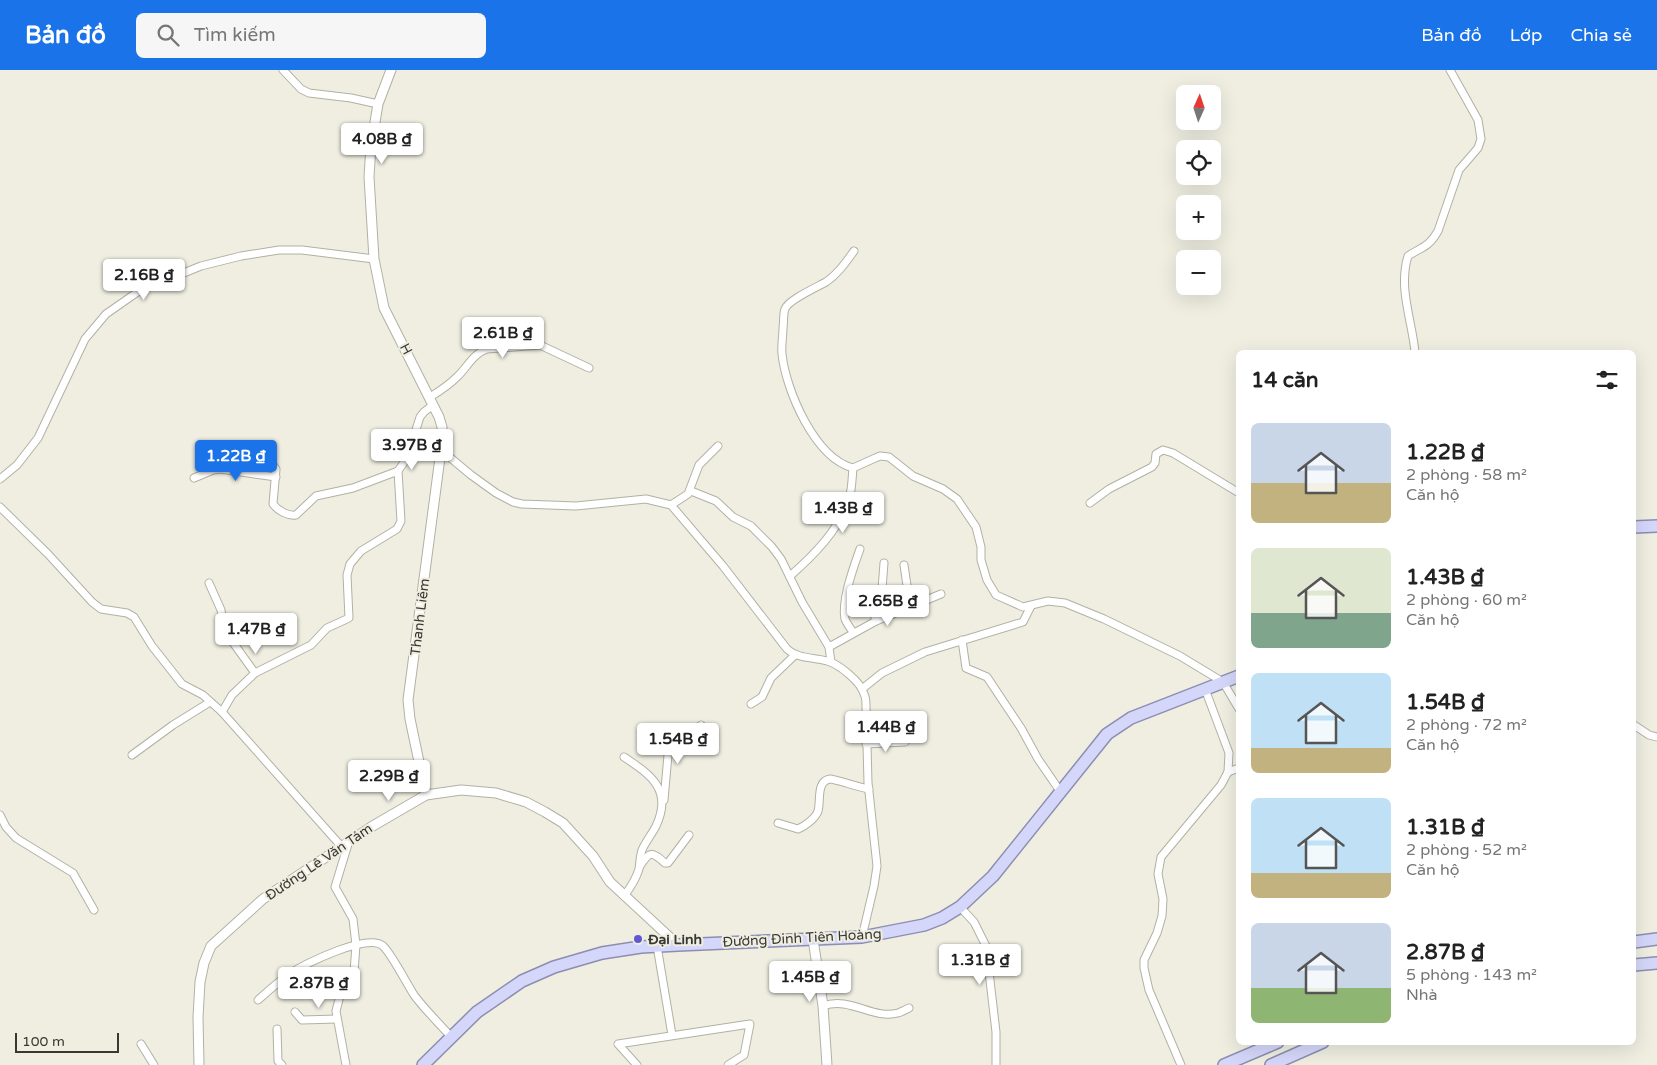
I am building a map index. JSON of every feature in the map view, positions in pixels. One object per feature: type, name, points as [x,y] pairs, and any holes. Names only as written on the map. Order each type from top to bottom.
[{"type":"main road","points":[[1636,527],[1657,526]]},
{"type":"main road","name":"Đường Đinh Tiên Hoàng","points":[[422,1065],[477,1012],[499,996],[535,974],[602,953],[657,946],[862,937],[924,925],[942,918],[960,906],[993,876],[1106,734],[1131,718],[1236,677]]},
{"type":"main road","points":[[1636,942],[1657,939]]},
{"type":"main road","points":[[1636,965],[1657,963]]},
{"type":"main road","points":[[1224,1065],[1271,1045]]},
{"type":"main road","points":[[1271,1065],[1316,1045]]},
{"type":"street","points":[[283,70],[306,92],[378,104]]},
{"type":"street","name":"H","points":[[391,70],[378,104],[371,146],[369,177],[374,259],[384,308],[440,417],[442,438]]},
{"type":"street","points":[[1415,350],[1405,298],[1405,265],[1408,256],[1428,246],[1438,231],[1459,170],[1478,148],[1481,139],[1478,120],[1450,70]]},
{"type":"street","points":[[0,479],[17,465],[38,438],[85,339],[106,314],[139,290],[202,266],[241,256],[279,250],[302,250],[374,259]]},
{"type":"street","points":[[854,251],[836,274],[791,302],[786,308],[782,352],[795,400],[808,428],[830,456],[854,468]]},
{"type":"street","points":[[261,448],[276,466],[272,504],[278,510],[292,515],[300,513],[316,496],[353,488],[390,475],[398,470],[407,458],[420,417],[442,390],[460,375],[480,352],[487,349],[540,345],[588,368]]},
{"type":"street","name":"Thanh Liêm","points":[[426,795],[408,700],[442,438]]},
{"type":"street","points":[[671,505],[691,491],[698,465],[718,446]]},
{"type":"street","points":[[441,450],[496,493],[512,502],[576,506],[646,499],[671,505],[723,566],[787,649],[795,655],[831,662],[842,668],[862,689],[866,706],[869,789],[877,866],[862,937]]},
{"type":"street","points":[[1090,503],[1109,489],[1152,467],[1156,463],[1156,454],[1163,450],[1169,451],[1236,490]]},
{"type":"street","points":[[854,468],[880,456],[890,457],[913,476],[948,492],[962,505],[976,528],[981,547],[981,560],[987,580],[996,595],[1023,607],[1044,602],[1057,602],[1104,619],[1180,656],[1223,682],[1236,704]]},
{"type":"street","points":[[790,576],[823,544],[841,516],[850,498],[854,468]]},
{"type":"street","points":[[194,478],[220,469],[276,477]]},
{"type":"street","points":[[222,712],[232,695],[255,673],[311,645],[327,628],[349,618],[348,575],[350,564],[361,551],[397,529],[401,521],[398,470]]},
{"type":"street","points":[[691,491],[716,501],[733,517],[751,526],[781,559],[802,602],[829,647],[831,662]]},
{"type":"street","points":[[0,507],[48,554],[92,602],[101,609],[134,616],[152,646],[182,684],[203,695],[222,712],[341,846]]},
{"type":"street","points":[[853,632],[845,618],[845,607],[853,570],[860,550]]},
{"type":"street","points":[[876,621],[870,593],[872,590],[882,589],[884,563]]},
{"type":"street","points":[[904,564],[910,606]]},
{"type":"street","points":[[209,583],[221,610],[224,630],[255,673]]},
{"type":"street","points":[[829,647],[853,632],[876,621],[941,594]]},
{"type":"street","points":[[862,689],[882,673],[925,652],[1016,626],[1026,618],[1031,606]]},
{"type":"street","points":[[962,640],[966,668],[987,677],[1060,791]]},
{"type":"street","points":[[752,704],[762,697],[771,678],[795,655]]},
{"type":"street","points":[[1181,1065],[1155,1006],[1144,968],[1146,954],[1157,933],[1162,916],[1163,899],[1158,867],[1161,857],[1220,785],[1228,772],[1229,753],[1205,689]]},
{"type":"street","points":[[132,755],[173,725],[210,702]]},
{"type":"street","points":[[624,896],[636,878],[642,850],[659,819],[664,801],[668,755],[671,750],[701,725]]},
{"type":"street","points":[[1636,726],[1657,737]]},
{"type":"street","points":[[866,744],[905,742]]},
{"type":"street","points":[[624,758],[647,773],[654,780],[660,792],[662,804]]},
{"type":"street","points":[[1228,772],[1236,769]]},
{"type":"street","points":[[778,823],[798,829],[808,824],[818,811],[820,789],[824,782],[828,780],[869,789]]},
{"type":"street","name":"Đường Lê Văn Tám","points":[[199,1065],[198,1017],[200,982],[204,963],[211,946],[263,899],[341,846],[426,795],[461,790],[496,793],[526,802],[546,812],[563,823],[593,856],[610,882],[678,945]]},
{"type":"street","points":[[0,816],[6,828],[16,838],[73,873],[94,910]]},
{"type":"street","points":[[639,869],[646,858],[652,854],[668,863],[689,835]]},
{"type":"street","points":[[346,1065],[337,1019],[338,1000],[354,972],[356,945],[352,920],[334,887],[349,841]]},
{"type":"street","points":[[960,906],[977,926],[986,946],[996,1032],[996,1065]]},
{"type":"street","points":[[812,939],[823,1006],[827,1065]]},
{"type":"street","points":[[258,1000],[290,973],[301,967],[356,945],[378,944],[384,947],[416,997],[452,1038]]},
{"type":"street","points":[[657,946],[672,1035]]},
{"type":"street","points":[[823,1006],[844,1004],[887,1014],[898,1013],[909,1008]]},
{"type":"street","points":[[295,1012],[302,1020],[337,1019]]},
{"type":"street","points":[[636,1065],[618,1044],[750,1024],[744,1055],[728,1065]]},
{"type":"street","points":[[277,1029],[278,1061],[282,1065]]},
{"type":"street","points":[[141,1044],[154,1065]]},
{"type":"place","name":"Đại Linh","points":[[638,939]]}]
